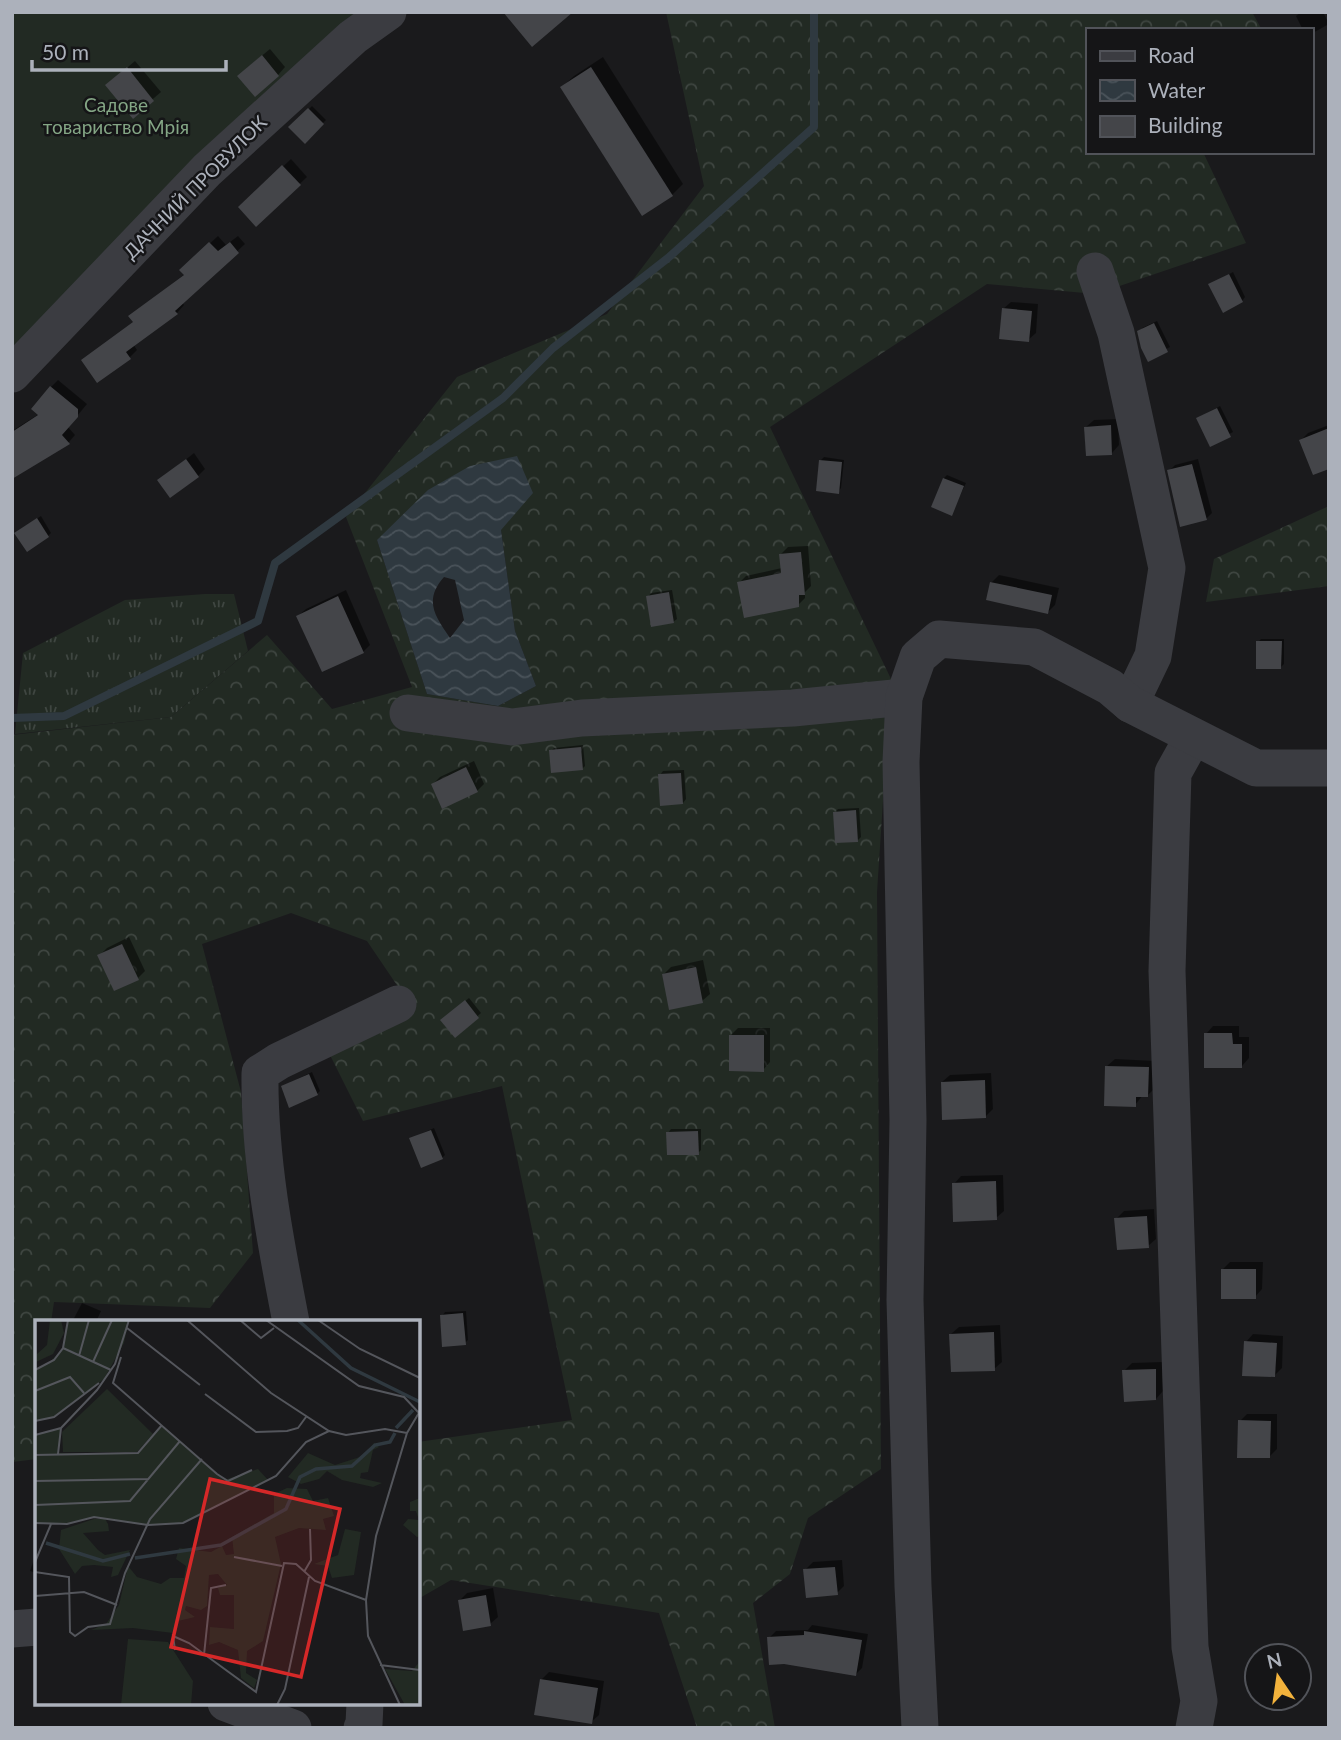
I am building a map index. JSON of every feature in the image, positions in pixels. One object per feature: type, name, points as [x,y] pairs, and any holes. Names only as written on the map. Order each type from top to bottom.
[{"type":"street","name":"ДАЧНИЙ ПРОВУЛОК","points":[[12,374],[207,170],[353,37],[388,12]]},
{"type":"street","points":[[1095,271],[1116,333],[1167,568],[1153,656],[1130,704]]},
{"type":"street","points":[[920,1728],[905,1300],[908,1120],[901,762],[904,697],[919,657],[939,639],[1034,646],[1110,687],[1130,704],[1255,768],[1329,768]]},
{"type":"street","points":[[408,713],[512,727],[582,718],[793,708],[904,697]]},
{"type":"street","points":[[1193,737],[1173,773],[1167,971],[1190,1647],[1199,1701],[1194,1728]]},
{"type":"street","points":[[292,1320],[270,1217],[260,1073],[279,1061],[398,1004]]},
{"type":"street","points":[[12,1629],[35,1627]]},
{"type":"street","points":[[231,1705],[293,1728]]},
{"type":"street","points":[[362,1728],[365,1705]]},
{"type":"green space","name":"Садове товариство Мрія","points":[[12,12],[388,12],[12,374]]},
{"type":"green space","points":[[666,12],[1252,12],[1261,28],[1086,28],[1086,154],[1204,154],[1246,243],[1096,294],[987,284],[770,427],[891,679],[877,892],[881,1469],[808,1518],[790,1574],[753,1603],[775,1728],[697,1728],[659,1613],[451,1580],[420,1598],[420,1442],[572,1420],[502,1086],[363,1121],[329,1053],[409,1003],[367,941],[291,913],[202,944],[241,1092],[253,1253],[210,1308],[54,1302],[51,1320],[35,1320],[35,1459],[12,1462],[12,735],[171,717],[267,635],[332,709],[412,687],[346,517],[457,377],[607,314],[704,186]],"holes":[[[501,530],[515,631],[536,686],[498,706],[427,694],[377,540]]]},
{"type":"green space","points":[[1329,506],[1329,586],[1206,602],[1214,559]]},
{"type":"green space","points":[[234,594],[248,651],[171,717],[15,734],[23,653],[125,600]]},
{"type":"water","points":[[517,456],[533,493],[501,530],[515,631],[536,686],[498,706],[427,694],[377,540],[428,490],[470,466]],"holes":[[[444,577],[455,580],[464,620],[450,638],[436,615],[433,600],[434,593]]]},
{"type":"building","points":[[503,12],[573,12],[532,47]]},
{"type":"building","points":[[262,55],[279,76],[255,97],[237,76]]},
{"type":"building","points":[[127,67],[154,101],[133,119],[105,85]]},
{"type":"building","points":[[591,67],[673,196],[642,216],[560,87]]},
{"type":"building","points":[[308,108],[324,124],[305,144],[288,127]]},
{"type":"building","points":[[282,165],[301,185],[256,227],[238,207]]},
{"type":"building","points":[[209,242],[218,251],[230,242],[239,253],[175,311],[178,314],[126,352],[131,359],[97,383],[81,360],[133,322],[128,316],[184,275],[179,270]]},
{"type":"building","points":[[1229,274],[1243,302],[1223,313],[1208,284]]},
{"type":"building","points":[[1002,308],[1032,311],[1029,342],[999,339]]},
{"type":"building","points":[[1154,323],[1168,352],[1148,362],[1137,331]]},
{"type":"building","points":[[50,386],[78,409],[78,417],[62,435],[70,444],[12,479],[12,432],[38,415],[31,409]]},
{"type":"building","points":[[1217,408],[1231,437],[1210,447],[1196,418]]},
{"type":"building","points":[[1111,425],[1112,455],[1086,456],[1084,427]]},
{"type":"building","points":[[1329,428],[1329,469],[1313,475],[1299,440]]},
{"type":"building","points":[[186,459],[199,477],[170,498],[157,480]]},
{"type":"building","points":[[819,460],[842,462],[839,494],[816,491]]},
{"type":"building","points":[[1192,464],[1207,520],[1180,527],[1167,470]]},
{"type":"building","points":[[943,478],[964,486],[952,516],[931,507]]},
{"type":"building","points":[[37,518],[49,537],[27,552],[14,533]]},
{"type":"building","points":[[801,552],[805,595],[799,595],[799,607],[744,618],[737,582],[781,573],[779,554]]},
{"type":"building","points":[[990,582],[1052,595],[1048,614],[986,600]]},
{"type":"building","points":[[669,592],[674,623],[651,627],[646,596]]},
{"type":"building","points":[[338,596],[364,653],[322,672],[296,616]]},
{"type":"building","points":[[1256,641],[1282,641],[1281,669],[1256,669]]},
{"type":"building","points":[[581,747],[583,770],[551,773],[549,750]]},
{"type":"building","points":[[466,767],[478,792],[442,809],[431,784]]},
{"type":"building","points":[[681,773],[683,804],[660,806],[658,774]]},
{"type":"building","points":[[856,810],[858,842],[835,843],[833,812]]},
{"type":"building","points":[[122,944],[139,980],[114,991],[97,955]]},
{"type":"building","points":[[696,967],[703,1003],[669,1010],[662,974]]},
{"type":"building","points":[[465,1000],[479,1018],[455,1038],[440,1020]]},
{"type":"building","points":[[1204,1033],[1232,1033],[1233,1044],[1242,1044],[1242,1068],[1204,1068]]},
{"type":"building","points":[[729,1035],[764,1035],[764,1072],[729,1071]]},
{"type":"building","points":[[1105,1066],[1149,1067],[1148,1097],[1136,1097],[1136,1107],[1104,1106]]},
{"type":"building","points":[[309,1074],[318,1095],[289,1108],[281,1086]]},
{"type":"building","points":[[985,1080],[986,1118],[942,1120],[941,1082]]},
{"type":"building","points":[[431,1130],[443,1159],[421,1168],[409,1138]]},
{"type":"building","points":[[698,1131],[699,1155],[667,1155],[666,1132]]},
{"type":"building","points":[[996,1181],[997,1220],[953,1222],[952,1183]]},
{"type":"building","points":[[1147,1216],[1149,1248],[1117,1250],[1114,1218]]},
{"type":"building","points":[[1221,1269],[1256,1269],[1256,1299],[1221,1299]]},
{"type":"building","points":[[463,1313],[466,1345],[442,1347],[440,1315]]},
{"type":"building","points":[[994,1332],[995,1371],[951,1372],[949,1334]]},
{"type":"building","points":[[1244,1341],[1277,1343],[1275,1377],[1242,1376]]},
{"type":"building","points":[[1156,1369],[1156,1400],[1124,1402],[1122,1370]]},
{"type":"building","points":[[1238,1420],[1271,1421],[1270,1458],[1237,1458]]},
{"type":"building","points":[[835,1567],[838,1595],[806,1598],[803,1569]]},
{"type":"building","points":[[486,1595],[491,1626],[463,1631],[458,1600]]},
{"type":"building","points":[[804,1631],[862,1640],[856,1676],[784,1664],[769,1665],[767,1637],[804,1635]]},
{"type":"building","points":[[540,1679],[598,1688],[592,1724],[534,1715]]},
{"type":"waterway","points":[[12,718],[64,716],[258,621],[275,563],[503,398],[553,348],[668,258],[814,127],[814,12]]}]
